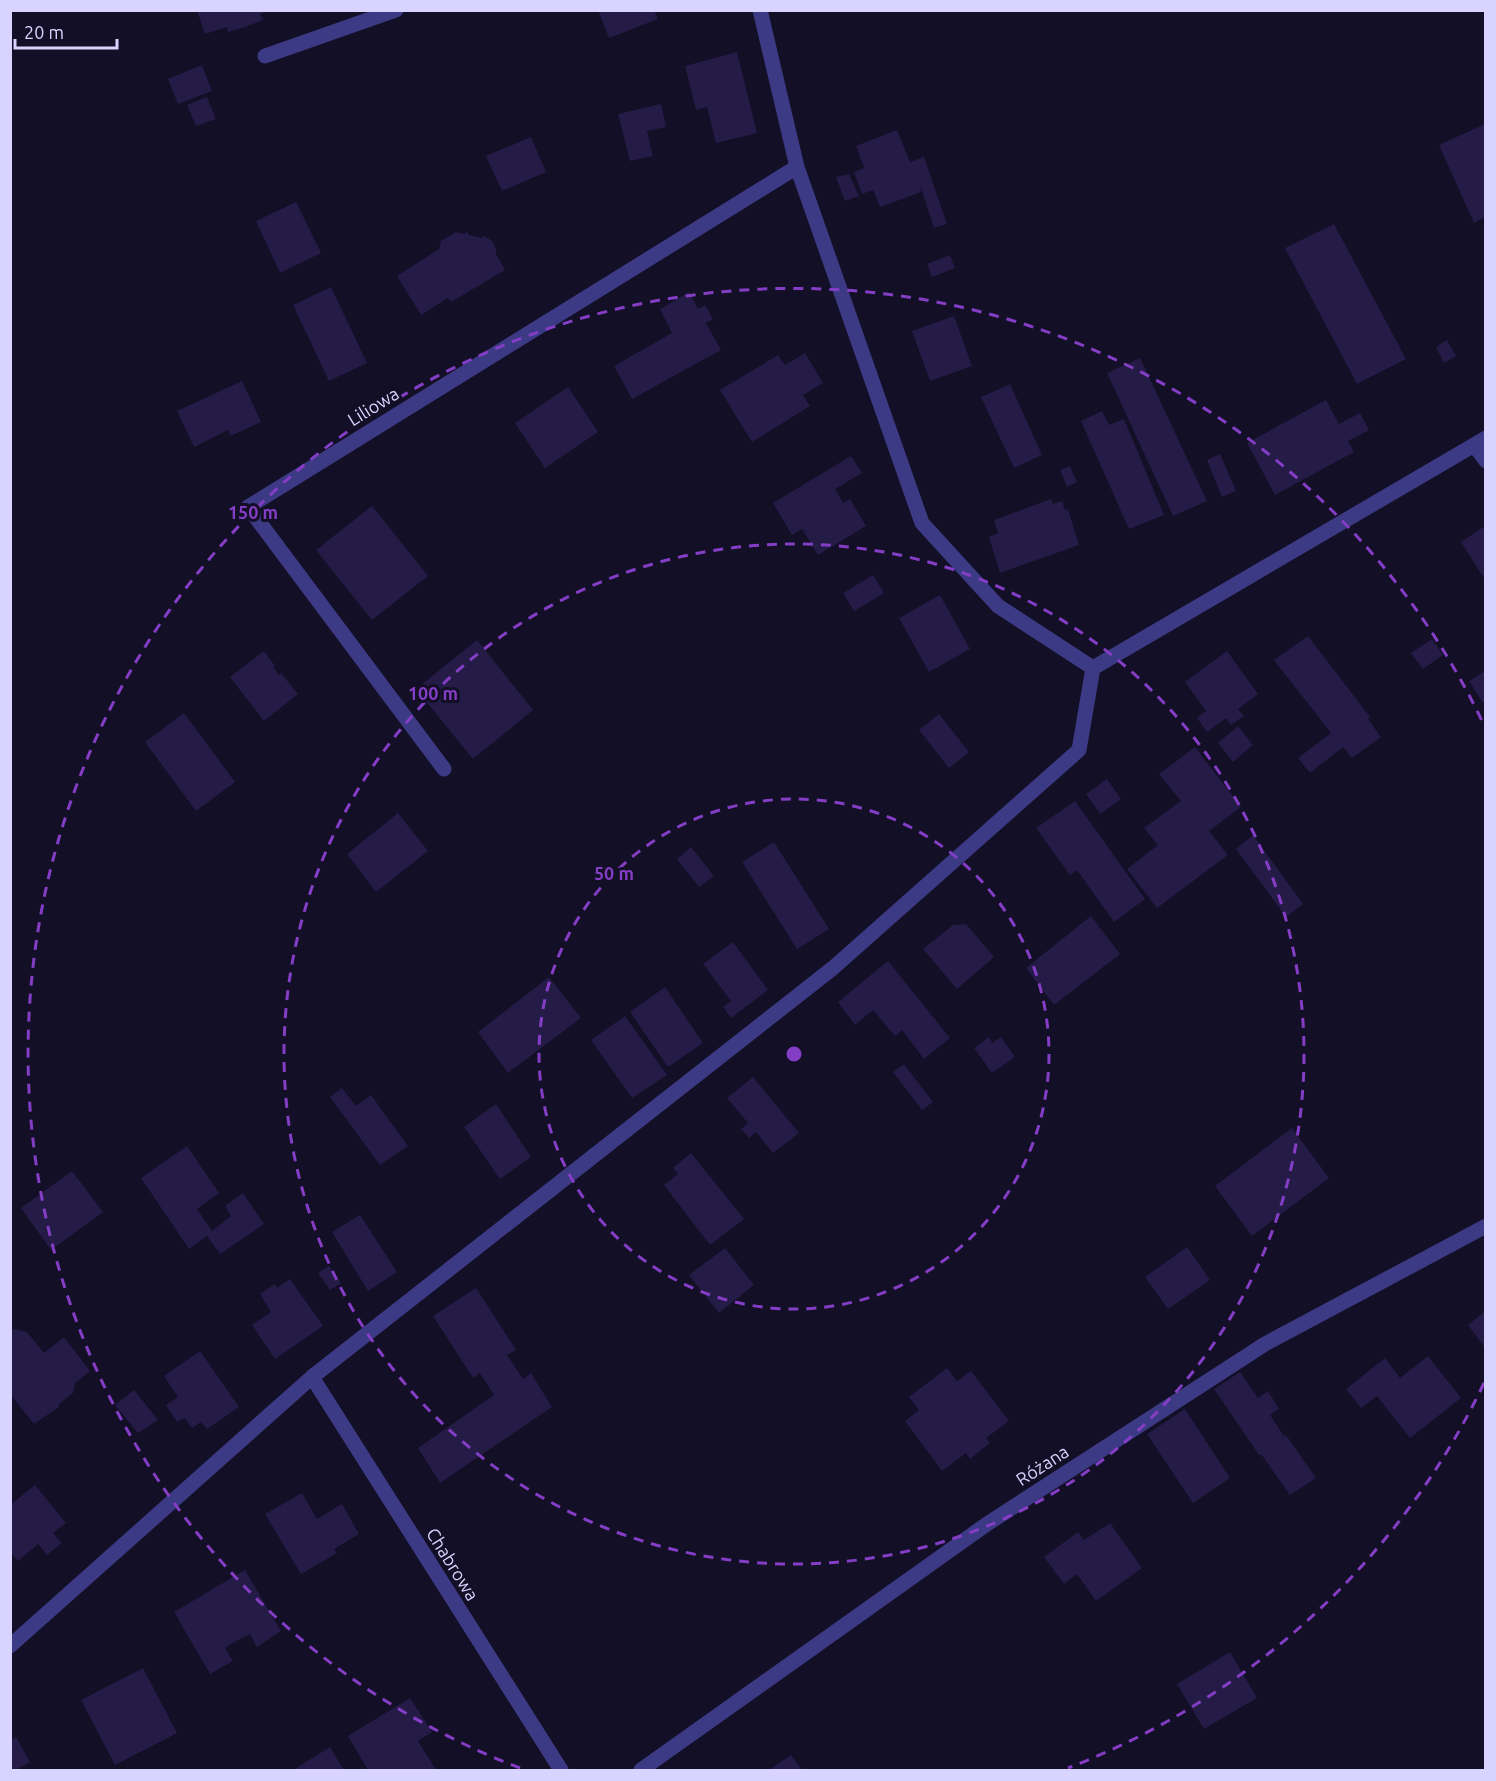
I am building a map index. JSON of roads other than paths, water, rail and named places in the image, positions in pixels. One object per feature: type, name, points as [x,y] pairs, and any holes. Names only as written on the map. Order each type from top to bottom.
[{"type":"street","points":[[265,56],[396,10]]},
{"type":"street","points":[[760,10],[797,166],[922,523],[998,606],[1093,668]]},
{"type":"street","name":"Liliowa","points":[[444,769],[248,507],[797,166]]},
{"type":"street","points":[[1093,668],[1480,442],[1485,461]]},
{"type":"street","points":[[10,1646],[312,1377],[833,968],[1079,750],[1093,668]]},
{"type":"street","name":"Różana","points":[[641,1770],[987,1524],[1264,1344],[1485,1226]]},
{"type":"street","name":"Chabrowa","points":[[312,1377],[561,1770]]}]
